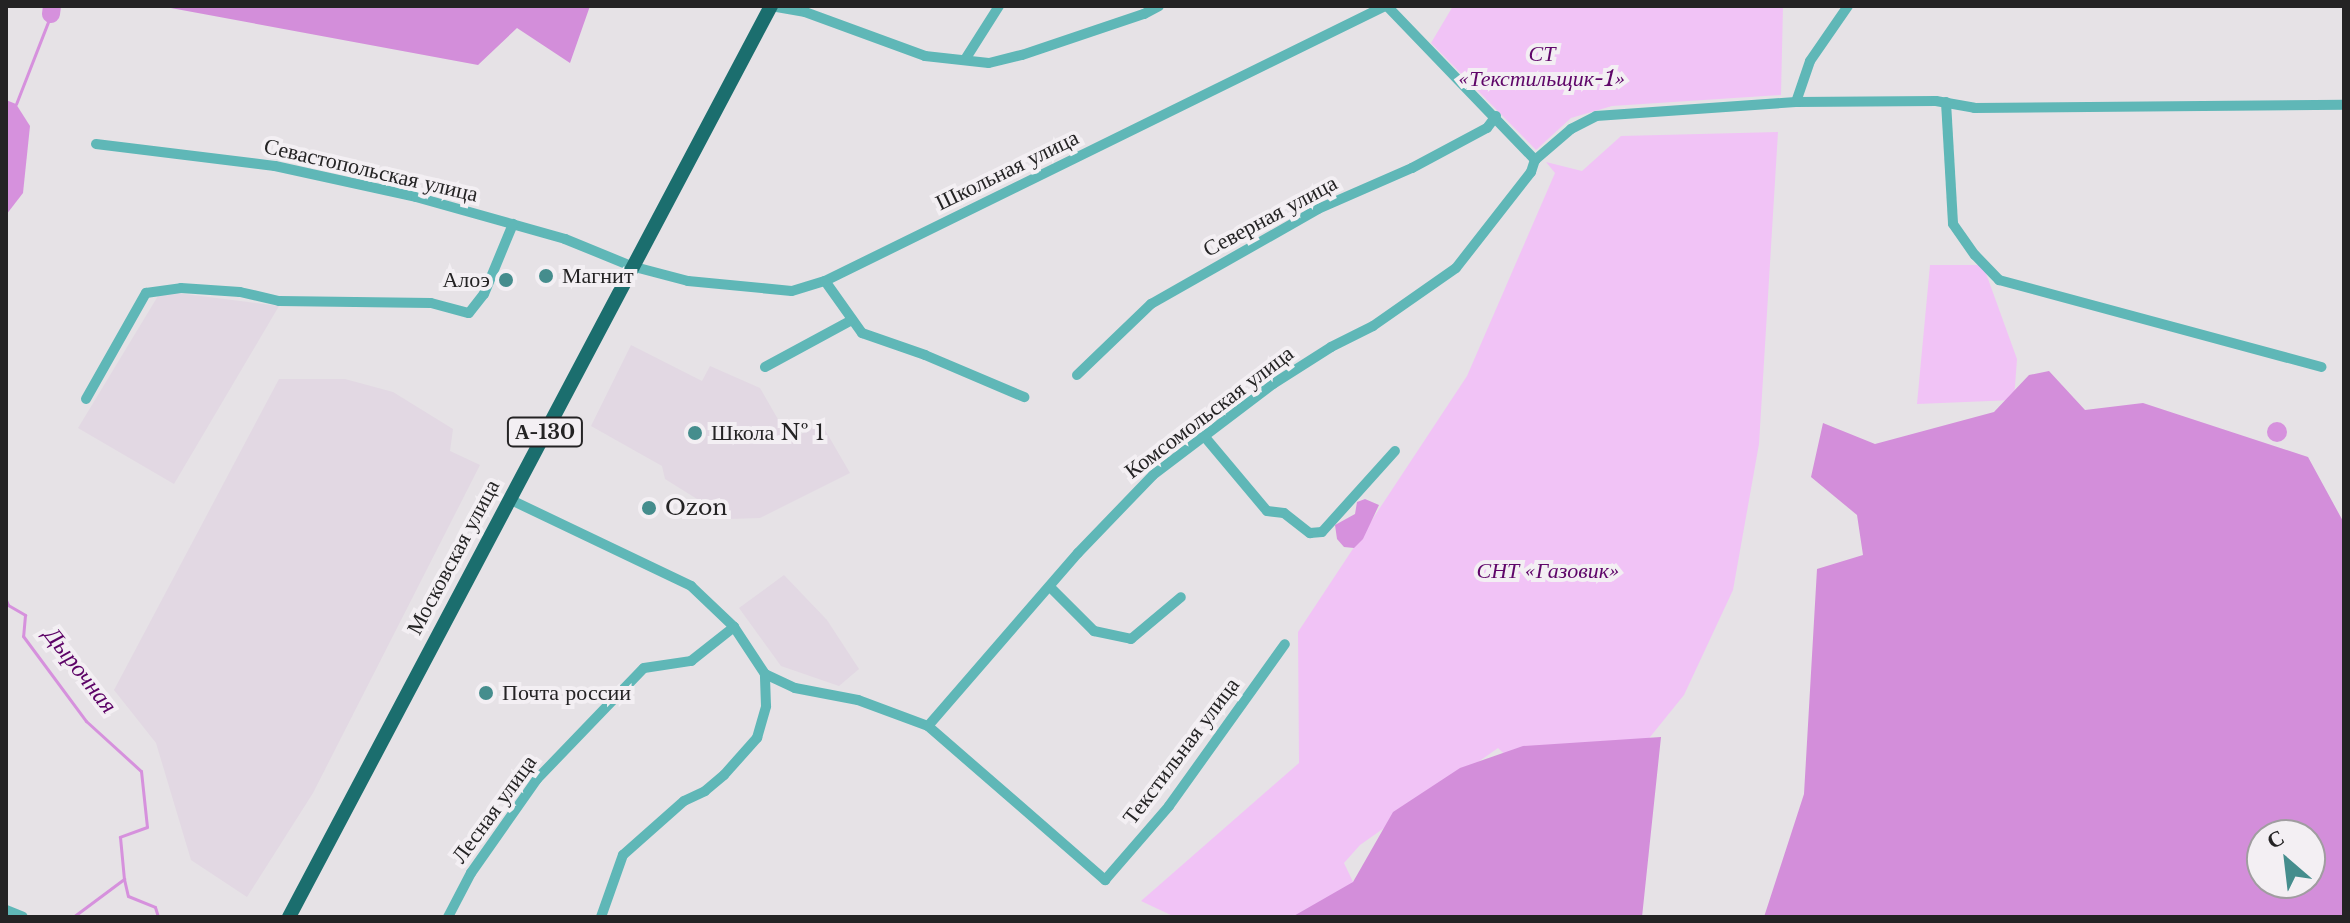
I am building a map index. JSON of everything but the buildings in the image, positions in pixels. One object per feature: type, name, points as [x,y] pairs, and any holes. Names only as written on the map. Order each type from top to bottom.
[{"type":"highway","name":"Московская улица","points":[[289,917],[771,6]]},
{"type":"street","points":[[771,6],[805,12],[925,56],[966,58],[989,63],[1022,55],[1144,14],[1159,6]]},
{"type":"street","points":[[966,58],[999,6]]},
{"type":"street","points":[[1386,6],[1496,116],[1535,160]]},
{"type":"street","name":"Школьная улица","points":[[631,266],[688,281],[740,287],[792,291],[825,281],[1386,6]]},
{"type":"street","points":[[1796,102],[1810,61],[1848,6]]},
{"type":"street","name":"Комсомольская улица","points":[[928,726],[1051,588],[1078,553],[1153,475],[1273,384],[1331,347],[1373,326],[1456,268],[1531,172],[1535,160],[1571,129],[1596,116],[1796,102],[1946,102],[1974,108],[2344,105]]},
{"type":"street","points":[[1946,102],[1953,224],[1975,255],[1999,280],[2321,367]]},
{"type":"street","name":"Северная улица","points":[[1077,375],[1151,304],[1318,209],[1412,168],[1487,128],[1496,116]]},
{"type":"street","name":"Севастопольская улица","points":[[96,144],[275,166],[416,197],[565,239],[631,266]]},
{"type":"street","points":[[86,399],[146,293],[181,288],[240,292],[304,303],[431,303],[469,313],[484,294],[513,224]]},
{"type":"street","points":[[825,281],[862,333],[925,355],[1024,397]]},
{"type":"street","points":[[765,367],[852,320]]},
{"type":"street","points":[[1204,436],[1267,511],[1284,513],[1310,533],[1322,532],[1395,451]]},
{"type":"street","points":[[509,499],[691,586],[734,627],[765,674],[795,688],[858,700],[928,726]]},
{"type":"street","points":[[1051,588],[1094,631],[1131,639],[1181,597]]},
{"type":"street","name":"Лесная улица","points":[[448,917],[471,873],[537,779],[644,668],[691,661],[734,627]]},
{"type":"street","name":"Текстильная улица","points":[[928,726],[1105,880],[1169,806],[1285,644]]},
{"type":"street","points":[[601,917],[623,855],[684,801],[705,791],[724,775],[757,738],[766,706],[765,674]]},
{"type":"street","points":[[6,910],[23,917]]},
{"type":"shaded area","points":[[160,6],[590,6],[570,63],[517,28],[478,65]]},
{"type":"shaded area","points":[[6,100],[16,104],[30,126],[23,193],[6,215]]},
{"type":"shaded area","points":[[161,291],[279,306],[174,484],[78,428]]},
{"type":"shaded area","name":"Школа № 1","points":[[631,345],[702,381],[710,366],[760,388],[790,440],[821,423],[850,473],[760,518],[729,519],[665,479],[662,466],[591,426]]},
{"type":"shaded area","points":[[2049,371],[2085,410],[2143,403],[2308,457],[2344,523],[2344,917],[1764,917],[1804,794],[1817,569],[1863,555],[1857,515],[1811,477],[1823,423],[1875,444],[1994,412],[2029,375]]},
{"type":"shaded area","points":[[279,379],[345,379],[393,392],[453,429],[450,451],[480,465],[313,793],[247,897],[191,860],[156,743],[114,690]]},
{"type":"shaded area","points":[[2273,422],[2281,422],[2287,432],[2281,442],[2273,442],[2267,436],[2267,428]]},
{"type":"shaded area","points":[[1365,499],[1379,505],[1363,539],[1354,548],[1344,547],[1337,539],[1335,525],[1355,514],[1357,502]]},
{"type":"shaded area","points":[[784,575],[827,620],[859,669],[839,686],[781,666],[739,608]]},
{"type":"shaded area","points":[[1661,737],[1642,917],[1292,917],[1353,882],[1393,812],[1460,768],[1523,746]]},
{"type":"green space","name":"СТ «Текстильщик-1»","points":[[1453,6],[1783,6],[1781,95],[1612,106],[1571,118],[1536,150],[1431,43]]},
{"type":"green space","name":"СНТ «Газовик»","points":[[1778,132],[1759,444],[1733,590],[1684,695],[1642,747],[1518,767],[1498,748],[1360,845],[1344,863],[1355,886],[1299,917],[1175,917],[1141,901],[1299,763],[1298,632],[1467,376],[1555,173],[1546,162],[1582,171],[1621,136]]},
{"type":"green space","points":[[1930,265],[1983,265],[2017,359],[2014,400],[1917,404]]},
{"type":"waterway","name":"Дырочная","points":[[51,14],[52,6]]},
{"type":"waterway","name":"Дырочная","points":[[16,104],[51,14]]},
{"type":"waterway","name":"Дырочная","points":[[6,600],[8,605],[25,615],[23,636],[86,721],[141,771],[147,827],[120,837],[124,879],[128,896],[155,907],[158,917]]},
{"type":"waterway","points":[[73,917],[124,879]]},
{"type":"place","name":"Магнит","points":[[546,276]]},
{"type":"place","name":"Алоэ","points":[[506,280]]},
{"type":"place","name":"Школа № 1","points":[[695,433]]},
{"type":"place","name":"Ozon","points":[[649,508]]},
{"type":"place","name":"Почта россии","points":[[486,693]]}]
